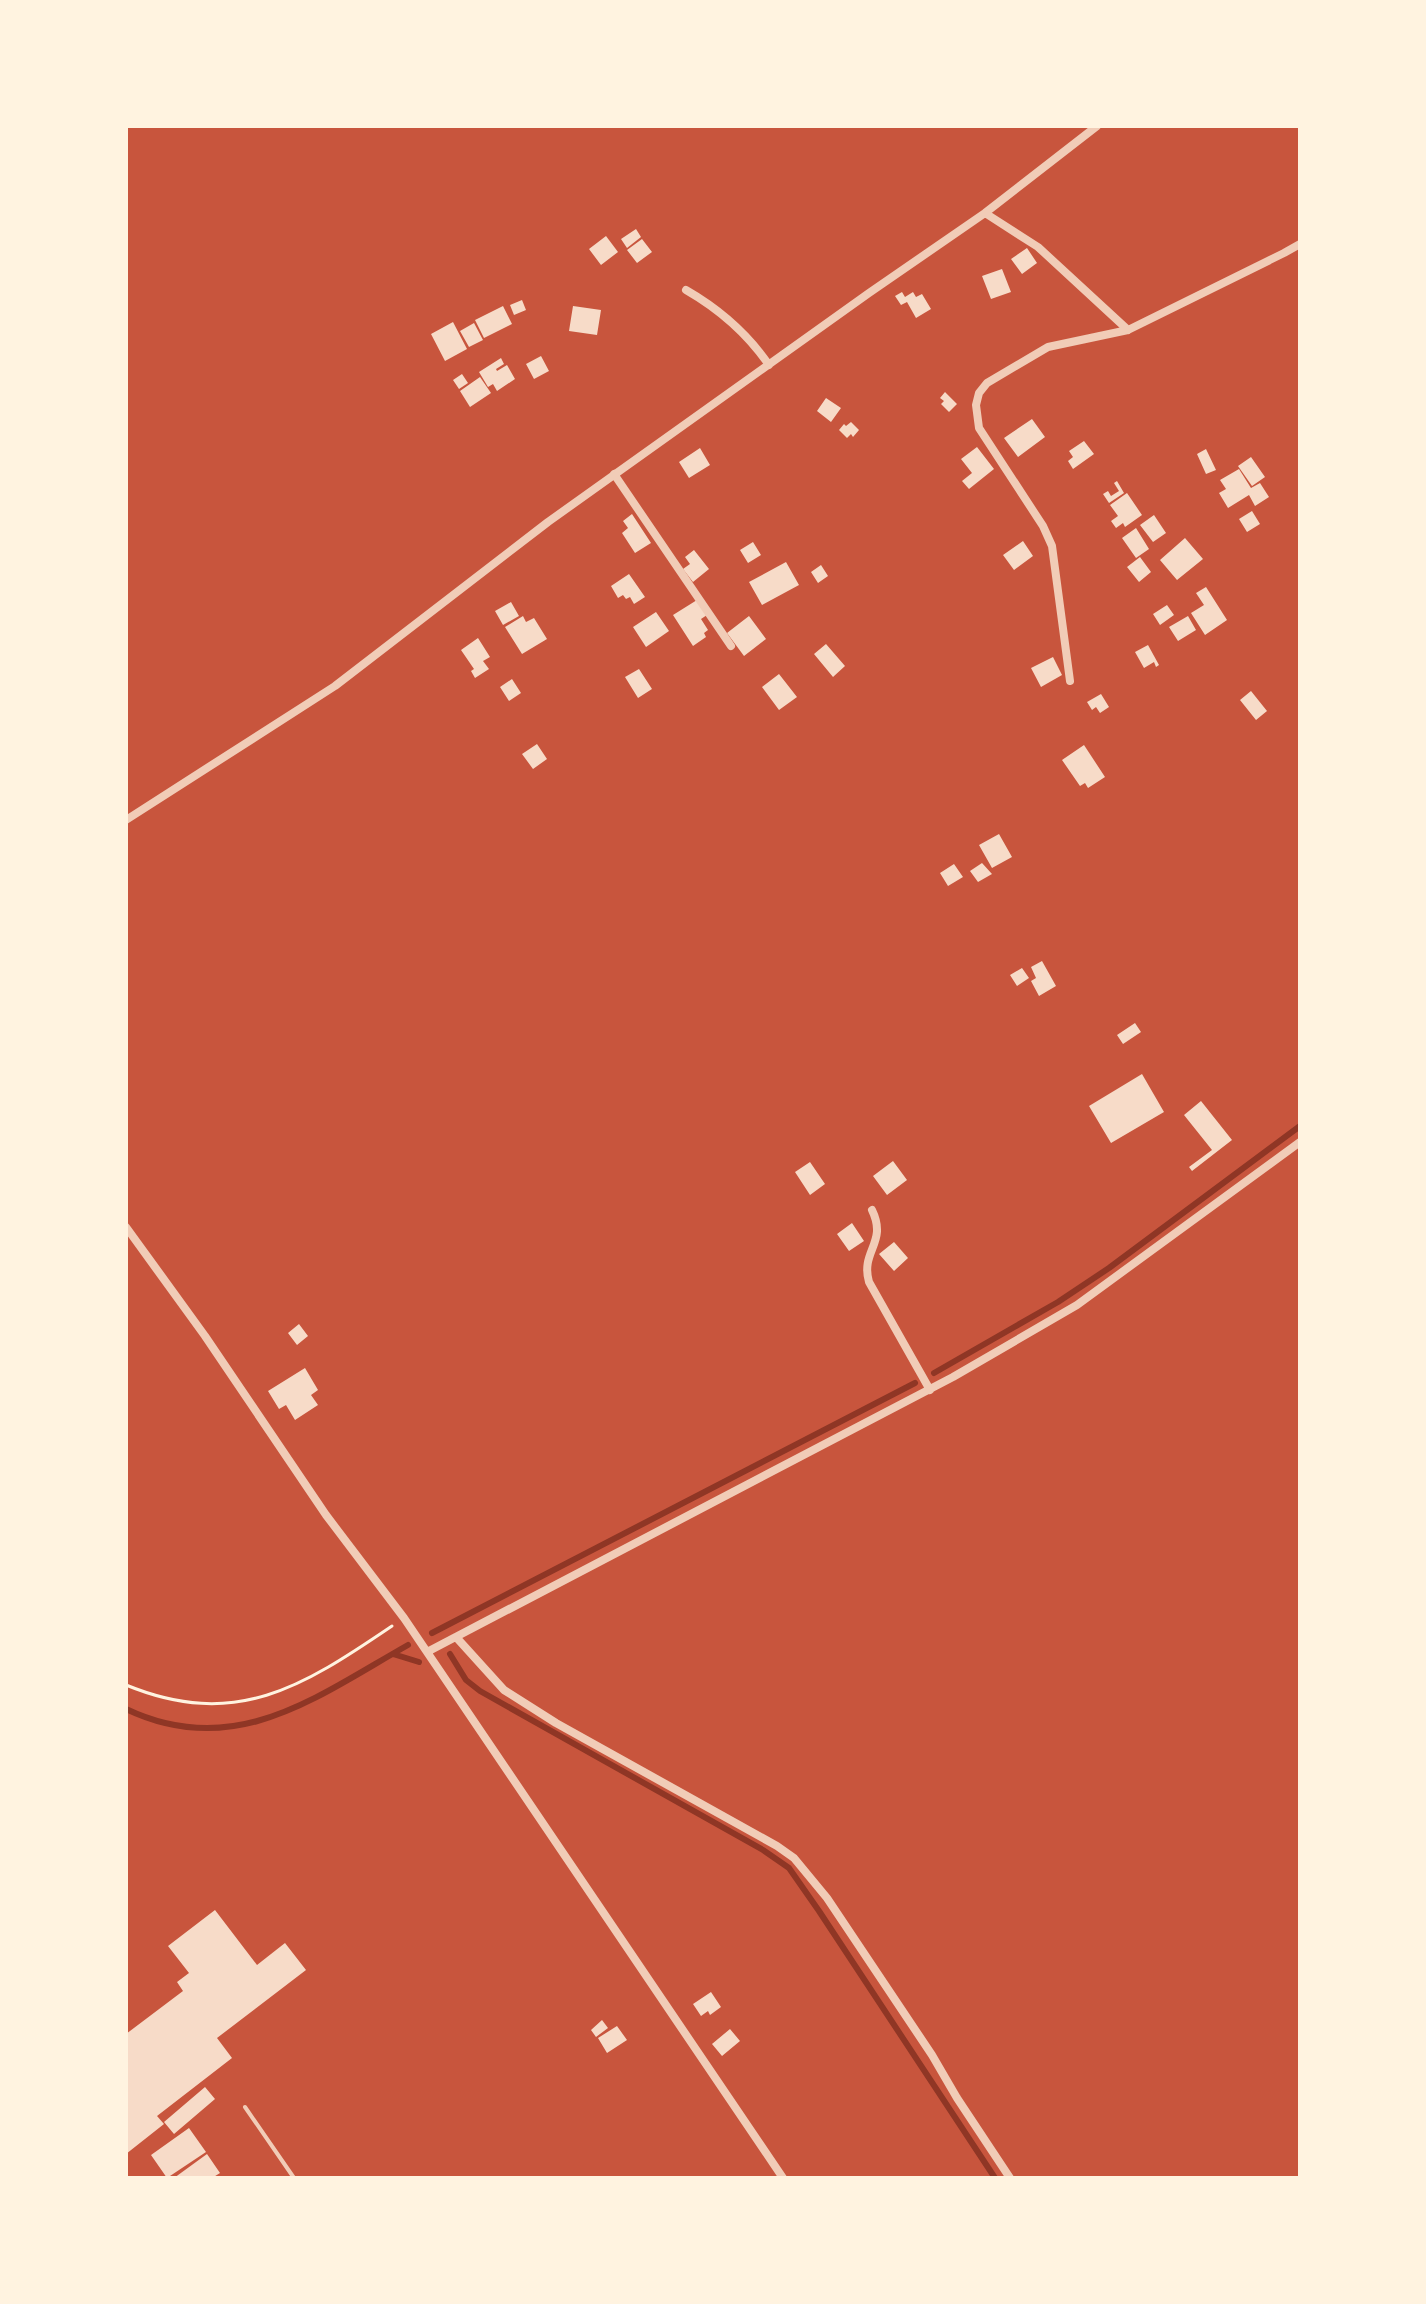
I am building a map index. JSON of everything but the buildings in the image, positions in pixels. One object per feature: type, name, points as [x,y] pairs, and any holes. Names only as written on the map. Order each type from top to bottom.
[{"type":"street","points":[[126,820],[335,686],[548,522],[985,213],[1097,126]]},
{"type":"street","points":[[985,213],[1038,247],[1128,330]]},
{"type":"street","points":[[1070,681],[1052,546],[1043,526],[979,428],[976,405],[979,393],[987,383],[1048,347],[1128,330],[1300,244]]},
{"type":"street","points":[[686,290],[743,332],[769,365]]},
{"type":"street","points":[[614,474],[731,646]]},
{"type":"street","points":[[427,1652],[930,1390],[1077,1305],[1300,1142]]},
{"type":"street","points":[[872,1210],[878,1228],[866,1273],[930,1390]]},
{"type":"street","points":[[126,1227],[205,1336],[326,1515],[404,1618],[783,2178]]},
{"type":"street","points":[[456,1637],[504,1690],[556,1723],[756,1833],[794,1858],[827,1898],[1010,2178]]},
{"type":"lane","points":[[245,2107],[294,2178]]},
{"type":"path","points":[[126,1685],[163,1699],[196,1704],[263,1698],[307,1681],[404,1618]]},
{"type":"waterway","points":[[934,1373],[1058,1302],[1109,1268],[1300,1126]]},
{"type":"waterway","points":[[432,1633],[915,1383]]},
{"type":"waterway","points":[[126,1709],[166,1723],[203,1728],[239,1725],[307,1702],[408,1645]]},
{"type":"waterway","points":[[393,1654],[419,1662]]},
{"type":"waterway","points":[[450,1654],[466,1680],[480,1691],[763,1850],[789,1868],[995,2178]]}]
